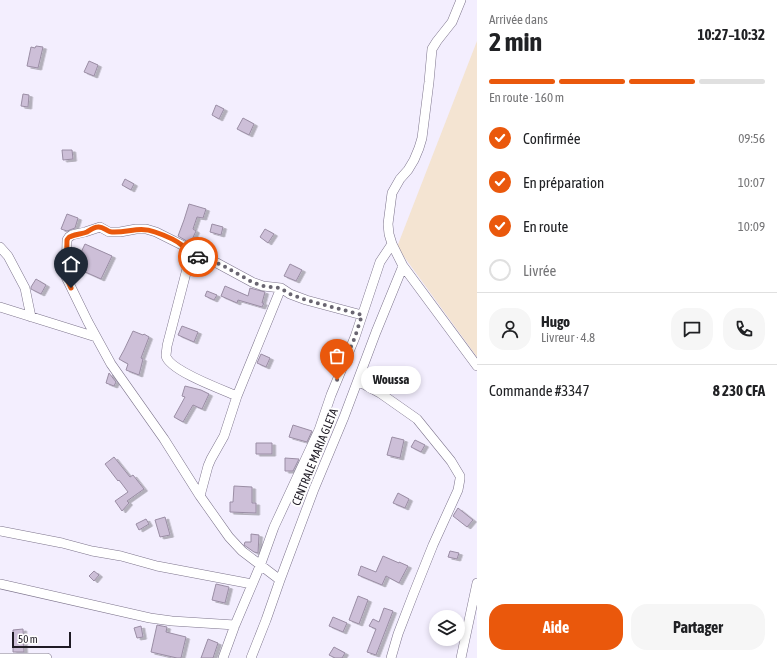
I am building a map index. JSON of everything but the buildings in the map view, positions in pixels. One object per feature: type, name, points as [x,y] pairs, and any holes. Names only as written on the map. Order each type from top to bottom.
[{"type":"street","points":[[462,0],[452,22],[436,41],[432,49],[428,94],[420,143],[414,160],[400,179],[392,194],[388,234],[403,266],[477,366]]},
{"type":"street","points":[[280,580],[242,552],[229,537],[200,496],[164,438],[111,364],[66,277],[67,240],[72,235],[100,226],[109,232],[146,229],[156,232],[182,245],[192,255],[218,263],[252,282],[263,286],[280,288],[290,294],[306,300],[362,315]]},
{"type":"street","points":[[223,658],[274,527],[318,430],[355,337],[380,262],[392,244]]},
{"type":"street","points":[[0,246],[8,256],[25,288],[31,317]]},
{"type":"street","points":[[192,255],[182,287],[167,346],[166,356],[172,364],[186,374],[237,396]]},
{"type":"street","name":"CENTRALE MARIA GLETA","points":[[251,658],[314,490],[403,266]]},
{"type":"street","points":[[200,496],[208,466],[224,436],[237,396],[280,288]]},
{"type":"street","points":[[0,307],[96,337]]},
{"type":"street","points":[[358,381],[380,393],[417,419],[451,461],[460,476],[458,490],[433,545],[398,634],[391,658]]},
{"type":"street","points":[[0,531],[121,556],[157,566],[252,584]]},
{"type":"street","points":[[461,658],[477,583]]},
{"type":"street","points":[[0,584],[150,618],[235,625]]},
{"type":"street","points":[[0,658],[46,658]]},
{"type":"shaded area","points":[[477,41],[477,357],[397,247]]},
{"type":"way so far","points":[[198,257],[222,265],[240,276],[263,286],[280,288],[290,294],[306,300],[362,315],[355,337],[337,380]]},
{"type":"place","name":"Woussa","points":[[337,380]]},
{"type":"route","points":[[71,288],[66,277],[67,240],[72,235],[100,226],[109,232],[146,229],[156,232],[182,245],[192,255],[198,257]]}]
